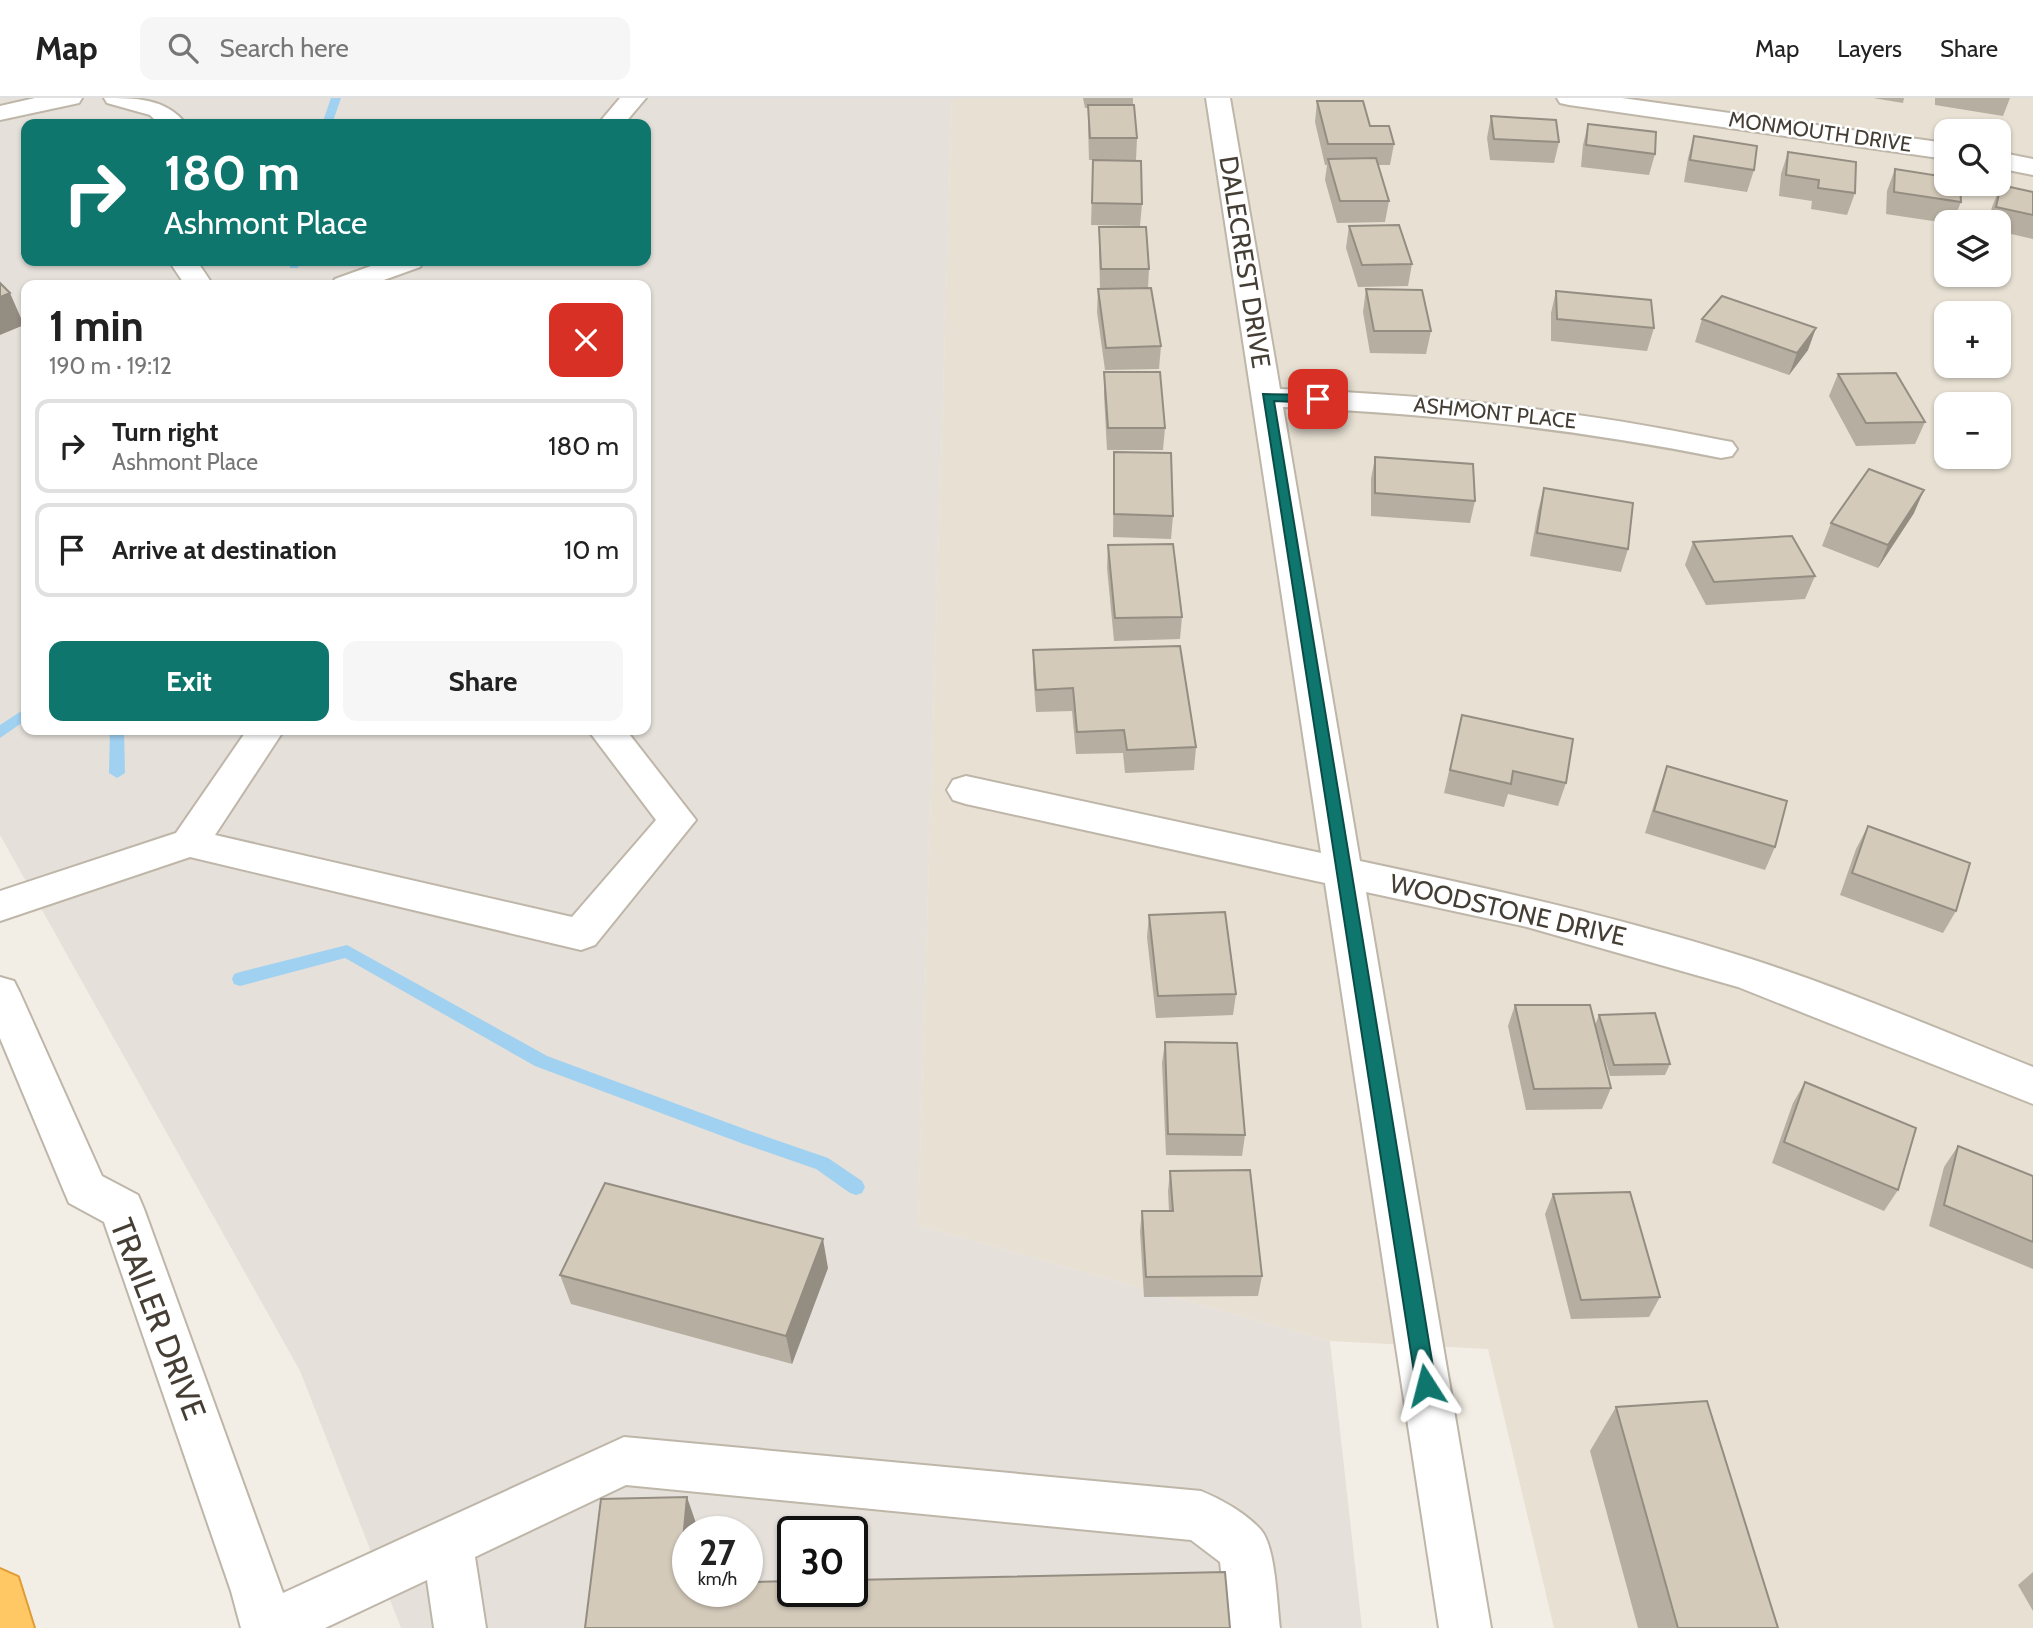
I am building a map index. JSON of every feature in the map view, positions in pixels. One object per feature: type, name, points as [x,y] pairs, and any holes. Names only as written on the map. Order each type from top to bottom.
[{"type":"highway","points":[[0,1595],[8,1628]]},
{"type":"street","points":[[0,113],[70,98]]},
{"type":"street","points":[[116,98],[159,110],[168,119]]},
{"type":"street","points":[[615,119],[635,98]]},
{"type":"street","name":"DALECREST DRIVE","points":[[1218,98],[1465,1628]]},
{"type":"street","name":"MONMOUTH DRIVE","points":[[1569,98],[1934,149]]},
{"type":"street","points":[[2011,163],[2033,167]]},
{"type":"street","points":[[359,280],[396,266]]},
{"type":"street","name":"ASHMONT PLACE","points":[[1267,397],[1422,404],[1528,415],[1625,429],[1721,449]]},
{"type":"street","points":[[189,843],[262,735]]},
{"type":"street","points":[[0,906],[189,843],[581,934],[677,820],[610,735]]},
{"type":"street","name":"WOODSTONE DRIVE","points":[[966,790],[1527,912],[1746,975],[1850,1012],[2033,1086]]},
{"type":"street","name":"TRAILER DRIVE","points":[[0,993],[85,1189],[122,1209],[257,1591],[267,1628]]},
{"type":"street","points":[[267,1628],[624,1461],[1201,1516],[1244,1549],[1254,1628]]},
{"type":"street","points":[[447,1544],[460,1628]]},
{"type":"shaded area","points":[[0,98],[952,98],[918,1225],[1330,1341],[1362,1628],[401,1628],[300,1371],[0,835]]},
{"type":"shaded area","points":[[952,98],[2033,98],[2033,1628],[1554,1628],[1488,1349],[1330,1341],[918,1225]]},
{"type":"building","points":[[1317,101],[1363,101],[1370,126],[1389,126],[1394,144],[1328,144]]},
{"type":"building","points":[[1088,105],[1134,105],[1137,138],[1090,138]]},
{"type":"building","points":[[1491,116],[1556,120],[1559,142],[1494,139]]},
{"type":"building","points":[[1588,124],[1656,132],[1655,154],[1586,145]]},
{"type":"building","points":[[1694,136],[1757,146],[1754,170],[1690,160]]},
{"type":"building","points":[[1788,152],[1856,162],[1855,193],[1818,188],[1819,180],[1786,175]]},
{"type":"building","points":[[1376,158],[1389,201],[1340,201],[1328,159]]},
{"type":"building","points":[[1093,160],[1141,161],[1142,204],[1092,203]]},
{"type":"building","points":[[1895,169],[1934,175],[1934,196],[1961,196],[1961,202],[1894,192]]},
{"type":"building","points":[[2011,187],[2033,192],[2033,215],[1996,207],[1998,196],[2011,196]]},
{"type":"building","points":[[1399,225],[1412,264],[1362,265],[1349,226]]},
{"type":"building","points":[[1099,227],[1146,227],[1149,269],[1101,269]]},
{"type":"building","points":[[0,283],[10,293],[0,297]]},
{"type":"building","points":[[1151,288],[1161,346],[1106,348],[1098,289]]},
{"type":"building","points":[[1366,289],[1422,290],[1431,331],[1374,331]]},
{"type":"building","points":[[1556,291],[1651,300],[1654,328],[1557,319]]},
{"type":"building","points":[[1722,296],[1816,328],[1797,353],[1702,319]]},
{"type":"building","points":[[1104,372],[1160,372],[1165,428],[1108,428]]},
{"type":"building","points":[[1896,373],[1925,422],[1866,423],[1838,374]]},
{"type":"building","points":[[1114,452],[1171,453],[1173,516],[1114,514]]},
{"type":"building","points":[[1375,457],[1473,464],[1475,501],[1375,493]]},
{"type":"building","points":[[1869,469],[1924,490],[1888,545],[1831,523]]},
{"type":"building","points":[[1544,488],[1633,503],[1628,549],[1537,533]]},
{"type":"building","points":[[1792,536],[1815,576],[1714,582],[1693,542]]},
{"type":"building","points":[[1173,544],[1182,617],[1115,618],[1108,545]]},
{"type":"building","points":[[1180,646],[1196,747],[1127,750],[1124,730],[1077,732],[1073,688],[1036,690],[1033,650]]},
{"type":"building","points":[[1462,715],[1573,739],[1566,783],[1513,771],[1511,784],[1450,770]]},
{"type":"building","points":[[1667,766],[1787,801],[1775,847],[1654,811]]},
{"type":"building","points":[[1868,826],[1970,863],[1956,911],[1852,873]]},
{"type":"building","points":[[1225,912],[1236,994],[1158,996],[1149,915]]},
{"type":"building","points":[[1515,1005],[1590,1005],[1611,1088],[1534,1089]]},
{"type":"building","points":[[1655,1013],[1670,1064],[1614,1065],[1599,1015]]},
{"type":"building","points":[[1165,1042],[1237,1043],[1245,1135],[1168,1134]]},
{"type":"building","points":[[1805,1082],[1916,1128],[1898,1190],[1784,1142]]},
{"type":"building","points":[[1958,1146],[2033,1176],[2033,1242],[1944,1205]]},
{"type":"building","points":[[1250,1170],[1262,1276],[1146,1277],[1142,1211],[1173,1211],[1170,1171]]},
{"type":"building","points":[[605,1183],[823,1239],[786,1336],[560,1275]]},
{"type":"building","points":[[1630,1192],[1660,1297],[1581,1300],[1553,1194]]},
{"type":"building","points":[[1707,1401],[1778,1628],[1678,1628],[1616,1407]]},
{"type":"building","points":[[687,1497],[685,1516],[672,1516],[672,1607],[763,1607],[763,1582],[777,1581],[777,1607],[868,1607],[868,1580],[1225,1572],[1230,1628],[585,1628],[601,1499]]},
{"type":"waterway","points":[[329,119],[336,98]]},
{"type":"waterway","points":[[0,733],[21,717]]},
{"type":"waterway","points":[[117,735],[117,773]]},
{"type":"waterway","points":[[240,979],[347,951],[541,1061],[822,1163],[856,1187]]},
{"type":"route","points":[[1318,399],[1267,397],[1426,1385]]}]
